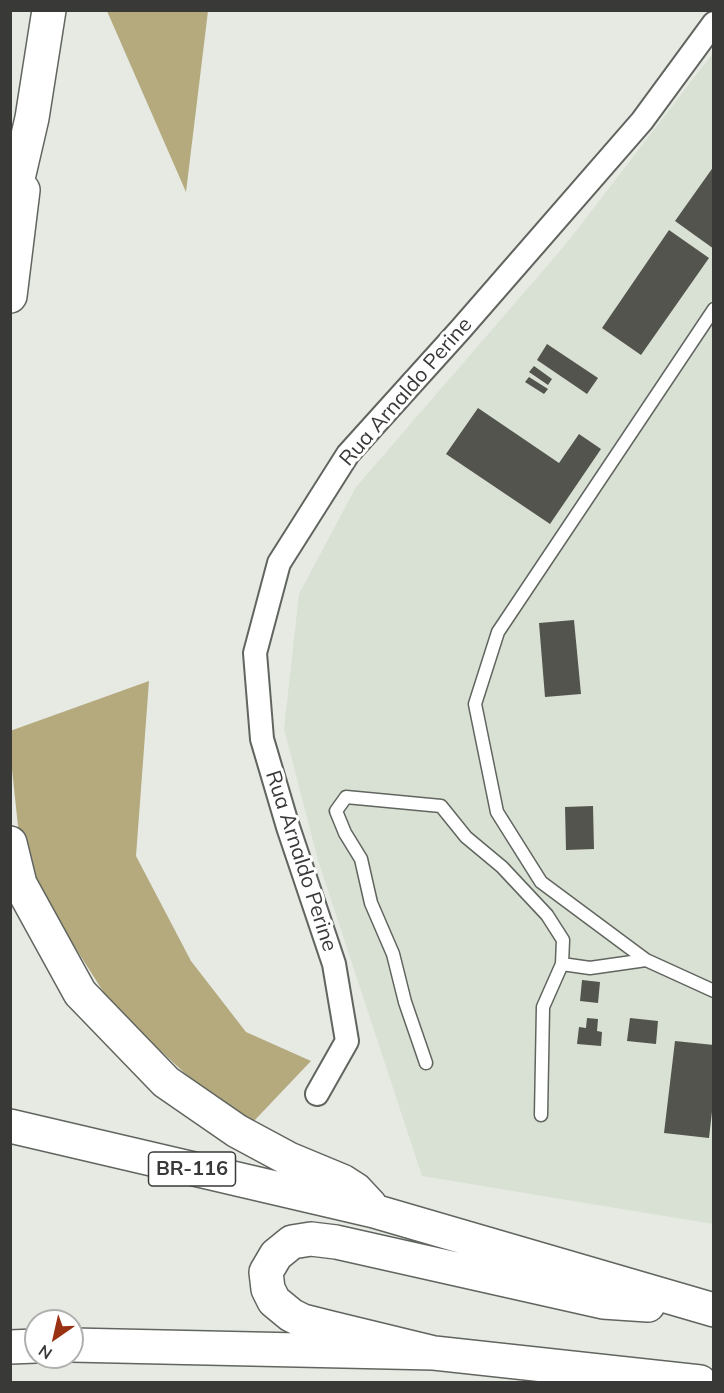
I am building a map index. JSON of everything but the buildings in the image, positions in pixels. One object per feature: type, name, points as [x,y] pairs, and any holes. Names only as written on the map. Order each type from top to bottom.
[{"type":"highway","points":[[10,296],[32,118],[49,10]]},
{"type":"highway","points":[[10,213],[32,118]]},
{"type":"highway","points":[[10,843],[20,884],[80,993],[166,1082],[237,1131],[289,1159],[335,1178],[356,1190],[374,1211]]},
{"type":"highway","name":"BR-116","points":[[10,1126],[374,1211],[712,1310]]},
{"type":"highway","points":[[700,1383],[614,1378],[434,1353],[322,1326],[291,1315],[274,1301],[268,1289],[267,1272],[276,1255],[292,1242],[311,1239],[336,1242],[603,1302],[712,1310]]},
{"type":"highway","points":[[84,1345],[434,1353]]},
{"type":"street","name":"Rua Arnaldo Perine","points":[[318,1094],[346,1041],[334,964],[288,827],[262,739],[255,653],[279,563],[348,454],[460,330],[642,121],[714,23]]},
{"type":"lane","points":[[714,309],[498,632],[475,704],[497,812],[541,882],[646,960],[714,991]]},
{"type":"lane","points":[[426,1063],[405,1002],[393,954],[370,903],[361,859],[345,833],[336,811],[346,797],[441,806],[466,837],[502,867],[547,915],[563,940],[562,964],[543,1007],[541,1115]]},
{"type":"lane","points":[[562,964],[590,968],[646,960]]},
{"type":"shaded area","points":[[107,11],[208,11],[186,192]]},
{"type":"shaded area","points":[[713,53],[713,1224],[422,1176],[318,860],[284,729],[299,594],[356,487],[566,244]]},
{"type":"shaded area","points":[[149,681],[136,856],[191,961],[246,1032],[311,1061],[253,1122],[190,1078],[113,1007],[22,864],[10,731]]}]
